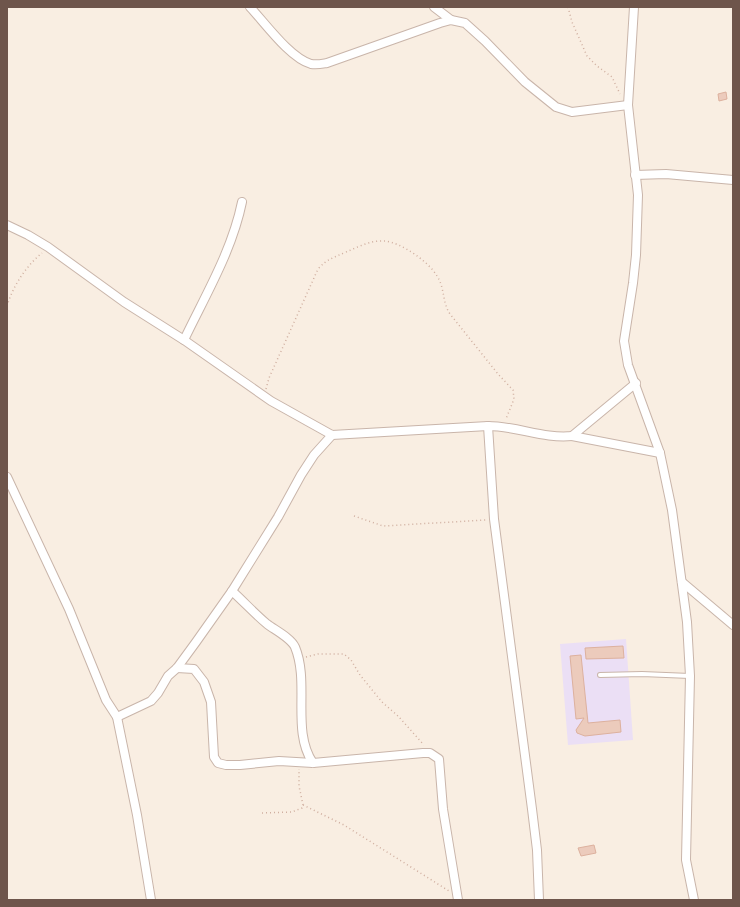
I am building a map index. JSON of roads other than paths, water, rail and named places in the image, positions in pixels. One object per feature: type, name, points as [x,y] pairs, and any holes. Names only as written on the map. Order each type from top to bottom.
[{"type":"street","points":[[250,7],[290,50],[309,63],[317,65],[451,20],[459,21],[473,30],[525,82],[556,108],[572,112],[628,102]]},
{"type":"street","points":[[434,7],[451,20]]},
{"type":"street","points":[[634,7],[628,102],[638,196],[634,283],[624,341],[628,365],[660,453],[672,510],[682,582],[688,637],[690,676],[686,860],[694,900]]},
{"type":"street","points":[[635,175],[666,174],[733,180]]},
{"type":"street","points":[[184,340],[225,254],[239,216],[242,202]]},
{"type":"street","points":[[7,225],[48,247],[124,302],[184,340],[265,397],[297,417],[332,435],[503,426],[562,437],[572,436],[660,453]]},
{"type":"street","points":[[572,436],[636,384]]},
{"type":"street","points":[[488,426],[494,519],[534,822],[537,850],[539,900]]},
{"type":"street","points":[[117,717],[151,701],[168,676],[177,668],[232,590],[278,517],[314,455],[332,435]]},
{"type":"street","points":[[7,477],[69,609],[103,694],[117,717],[137,815],[151,900]]},
{"type":"street","points":[[682,582],[733,625]]},
{"type":"street","points":[[232,590],[268,624],[295,646],[298,658],[302,698],[303,742],[306,752],[313,763]]},
{"type":"street","points":[[177,668],[194,669],[208,691],[213,716],[214,757],[218,763],[226,765],[280,761],[313,763],[430,753],[439,759],[443,809],[457,897]]},
{"type":"lane","points":[[600,675],[642,674],[690,676]]}]
